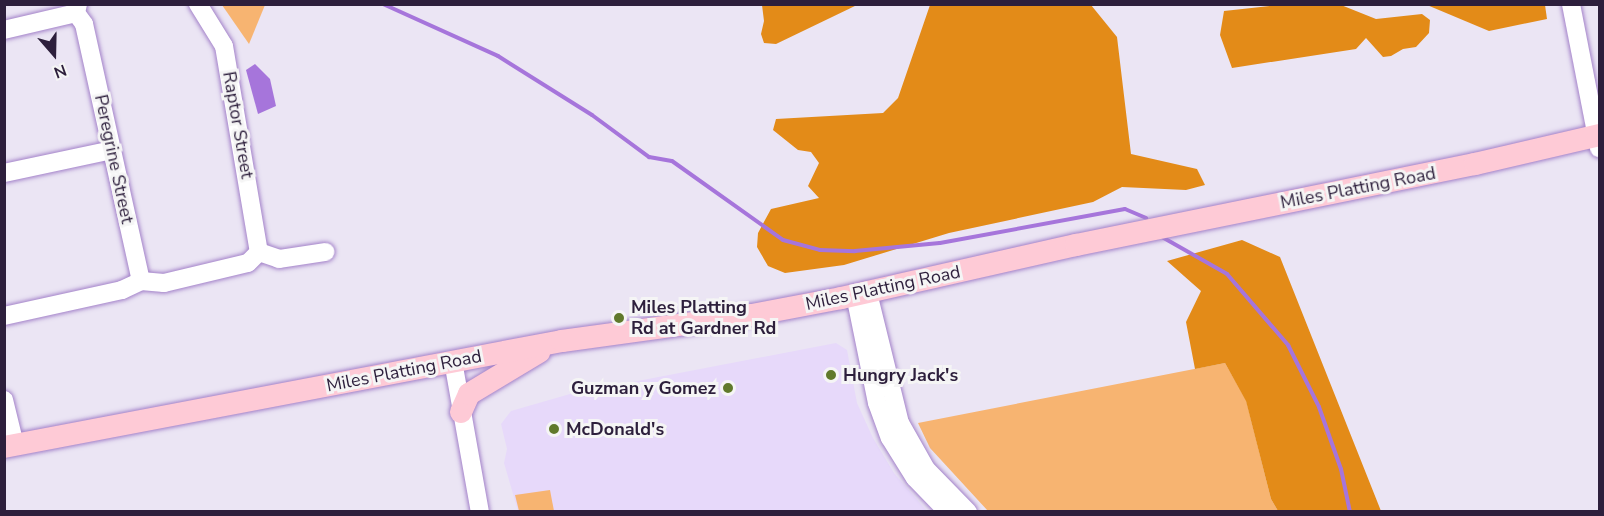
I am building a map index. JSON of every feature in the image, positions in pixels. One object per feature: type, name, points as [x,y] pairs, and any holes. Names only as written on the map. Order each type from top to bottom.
[{"type":"main road","name":"Miles Platting Road","points":[[10,446],[562,341],[752,315],[861,294],[1076,244],[1599,141]]},
{"type":"main road","points":[[461,412],[469,394],[562,341]]},
{"type":"street","name":"Raptor Street","points":[[198,4],[224,46],[259,252]]},
{"type":"street","points":[[1571,4],[1599,141]]},
{"type":"street","points":[[4,30],[77,9]]},
{"type":"street","name":"Peregrine Street","points":[[77,9],[84,24],[141,281]]},
{"type":"street","points":[[4,173],[112,150]]},
{"type":"street","points":[[4,316],[122,290],[141,281],[164,283],[248,263],[259,252],[279,259],[325,252]]},
{"type":"street","points":[[861,294],[889,416],[902,460],[948,512]]},
{"type":"street","points":[[453,361],[480,512]]},
{"type":"street","points":[[4,400],[10,446]]},
{"type":"street","points":[[889,416],[926,469],[968,512]]},
{"type":"shaded area","points":[[762,4],[857,5],[776,44],[764,43],[761,34],[764,21]]},
{"type":"shaded area","points":[[1287,4],[1341,5],[1376,19],[1422,14],[1430,20],[1429,33],[1416,47],[1403,49],[1391,56],[1383,57],[1366,38],[1356,49],[1232,68],[1220,35],[1224,11]]},
{"type":"shaded area","points":[[222,5],[265,5],[249,44]]},
{"type":"shaded area","points":[[930,5],[1091,5],[1117,37],[1131,154],[1197,169],[1205,185],[1186,190],[1122,187],[1093,202],[949,233],[844,265],[785,273],[768,266],[757,247],[758,233],[771,209],[819,198],[808,186],[819,163],[811,152],[798,150],[773,130],[776,119],[883,113],[898,98]]},
{"type":"shaded area","points":[[1427,5],[1545,5],[1547,19],[1489,31]]},
{"type":"shaded area","points":[[255,64],[270,79],[276,106],[258,114],[246,70]]},
{"type":"shaded area","points":[[1242,240],[1280,257],[1381,511],[1278,511],[1271,499],[1246,401],[1225,363],[1195,369],[1186,322],[1201,291],[1167,261]]},
{"type":"shaded area","points":[[836,343],[847,350],[857,403],[873,438],[894,473],[927,511],[518,511],[504,463],[507,449],[501,424],[511,411],[570,394]]},
{"type":"shaded area","points":[[1225,363],[1246,400],[1271,499],[1278,511],[988,511],[930,448],[918,423]]},
{"type":"shaded area","points":[[550,490],[554,511],[519,511],[515,495]]},
{"type":"waterway","points":[[383,4],[498,56],[592,115],[649,157],[672,161],[783,240],[820,250],[855,251],[940,243],[1125,209],[1146,218]]},
{"type":"waterway","points":[[1162,237],[1227,274],[1288,345],[1319,407],[1341,469],[1350,512]]},
{"type":"place","name":"Miles Platting Rd at Gardner Rd","points":[[619,318]]},
{"type":"place","name":"Hungry Jack's","points":[[831,375]]},
{"type":"place","name":"Guzman y Gomez","points":[[728,388]]},
{"type":"place","name":"McDonald's","points":[[554,429]]}]
